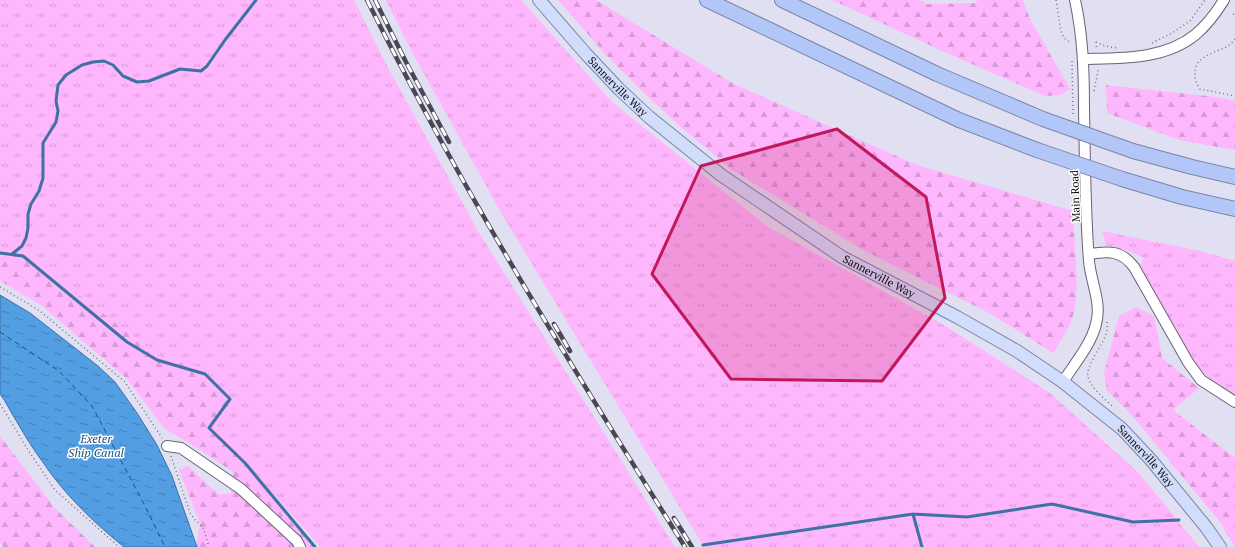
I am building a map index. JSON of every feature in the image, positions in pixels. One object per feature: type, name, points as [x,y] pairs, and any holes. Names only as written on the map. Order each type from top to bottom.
[{"type":"highway","points":[[707,0],[959,120],[1037,150],[1122,179],[1182,197],[1235,209]]},
{"type":"highway","points":[[782,0],[937,74],[1043,119],[1133,151],[1235,177]]},
{"type":"main road","name":"Sannerville Way","points":[[540,0],[586,54],[619,89],[649,117],[697,157],[742,190],[842,257],[987,334],[1017,351],[1063,382],[1127,434],[1151,460],[1220,547]]},
{"type":"street","name":"Main Road","points":[[1063,382],[1089,342],[1096,324],[1098,306],[1089,254],[1083,59],[1080,20],[1075,0]]},
{"type":"street","points":[[1083,59],[1152,55],[1175,47],[1194,36],[1213,17],[1224,0]]},
{"type":"street","points":[[1089,254],[1108,252],[1127,258],[1134,267],[1188,362],[1201,380],[1235,402]]},
{"type":"street","points":[[167,446],[181,448],[241,489],[297,541],[300,547]]},
{"type":"path","points":[[1056,0],[1061,31],[1064,38],[1072,44]]},
{"type":"path","points":[[1152,43],[1172,34],[1190,20],[1205,0]]},
{"type":"path","points":[[1235,39],[1233,42],[1203,58],[1195,66],[1194,73],[1196,83],[1200,89],[1235,96]]},
{"type":"path","points":[[1096,42],[1105,46],[1118,48]]},
{"type":"path","points":[[1072,57],[1073,121]]},
{"type":"path","points":[[0,287],[40,312],[125,382],[167,446],[190,513],[203,528],[209,547]]},
{"type":"path","points":[[1107,317],[1108,331],[1088,369],[1088,377],[1092,385],[1113,407]]},
{"type":"path","points":[[0,404],[55,490],[119,547]]},
{"type":"highlighted area","points":[[837,129],[926,197],[945,298],[882,381],[731,379],[652,274],[701,166]]},
{"type":"green space","points":[[0,0],[354,0],[387,66],[478,231],[675,547],[321,547],[245,463],[215,426],[198,367],[158,356],[24,252],[0,250]]},
{"type":"green space","points":[[386,0],[521,0],[612,102],[768,227],[944,325],[1050,393],[1139,473],[1199,547],[704,547],[504,218],[413,54]]},
{"type":"green space","points":[[558,0],[596,0],[734,84],[917,165],[1073,211],[1076,271],[1075,307],[1069,325],[1053,353],[991,314],[865,251],[731,169],[683,129],[648,97],[606,55]]},
{"type":"green space","points":[[832,0],[919,0],[928,4],[975,3],[978,0],[1023,0],[1030,19],[1070,89],[1060,95],[1045,96],[942,51]]},
{"type":"green space","points":[[1106,85],[1217,97],[1235,101],[1235,150],[1179,140],[1107,113]]},
{"type":"green space","points":[[1102,231],[1200,251],[1235,261],[1235,399],[1213,383],[1196,365],[1162,311],[1139,266],[1144,258],[1126,250],[1106,245]]},
{"type":"green space","points":[[0,250],[24,252],[158,356],[198,367],[234,401],[215,426],[315,547],[196,547],[200,523],[179,470],[188,466],[218,494],[231,494],[233,472],[164,428],[127,379],[41,305],[0,281]]},
{"type":"green space","points":[[1136,307],[1154,316],[1162,358],[1199,388],[1173,410],[1235,458],[1235,547],[1220,522],[1129,412],[1107,391],[1104,373],[1119,316]]},
{"type":"green space","points":[[0,436],[55,508],[95,547],[3,547],[0,543]]},
{"type":"water","name":"Exeter Ship Canal","points":[[0,295],[30,313],[98,366],[115,382],[157,445],[172,476],[197,547],[124,547],[101,528],[60,485],[29,442],[0,394]]},
{"type":"waterway","points":[[12,254],[22,246],[26,238],[28,214],[31,204],[39,191],[43,178],[43,143],[56,122],[58,111],[56,101],[58,85],[66,75],[82,65],[104,61],[113,65],[123,76],[137,82],[149,81],[180,69],[201,71],[207,66],[256,0]]},
{"type":"waterway","points":[[0,253],[23,256],[127,342],[157,360],[205,374],[230,399],[209,428],[245,463],[315,547]]},
{"type":"waterway","points":[[703,545],[913,514],[967,517],[1052,504],[1133,522],[1179,520]]},
{"type":"waterway","points":[[913,514],[922,547]]},
{"type":"ferry route","points":[[0,332],[59,371],[92,406],[165,547]]},
{"type":"railway","points":[[367,0],[441,140],[519,278],[685,547]]},
{"type":"railway","points":[[375,0],[449,142]]},
{"type":"railway","points":[[554,324],[570,351]]},
{"type":"railway","points":[[674,518],[692,547]]}]
